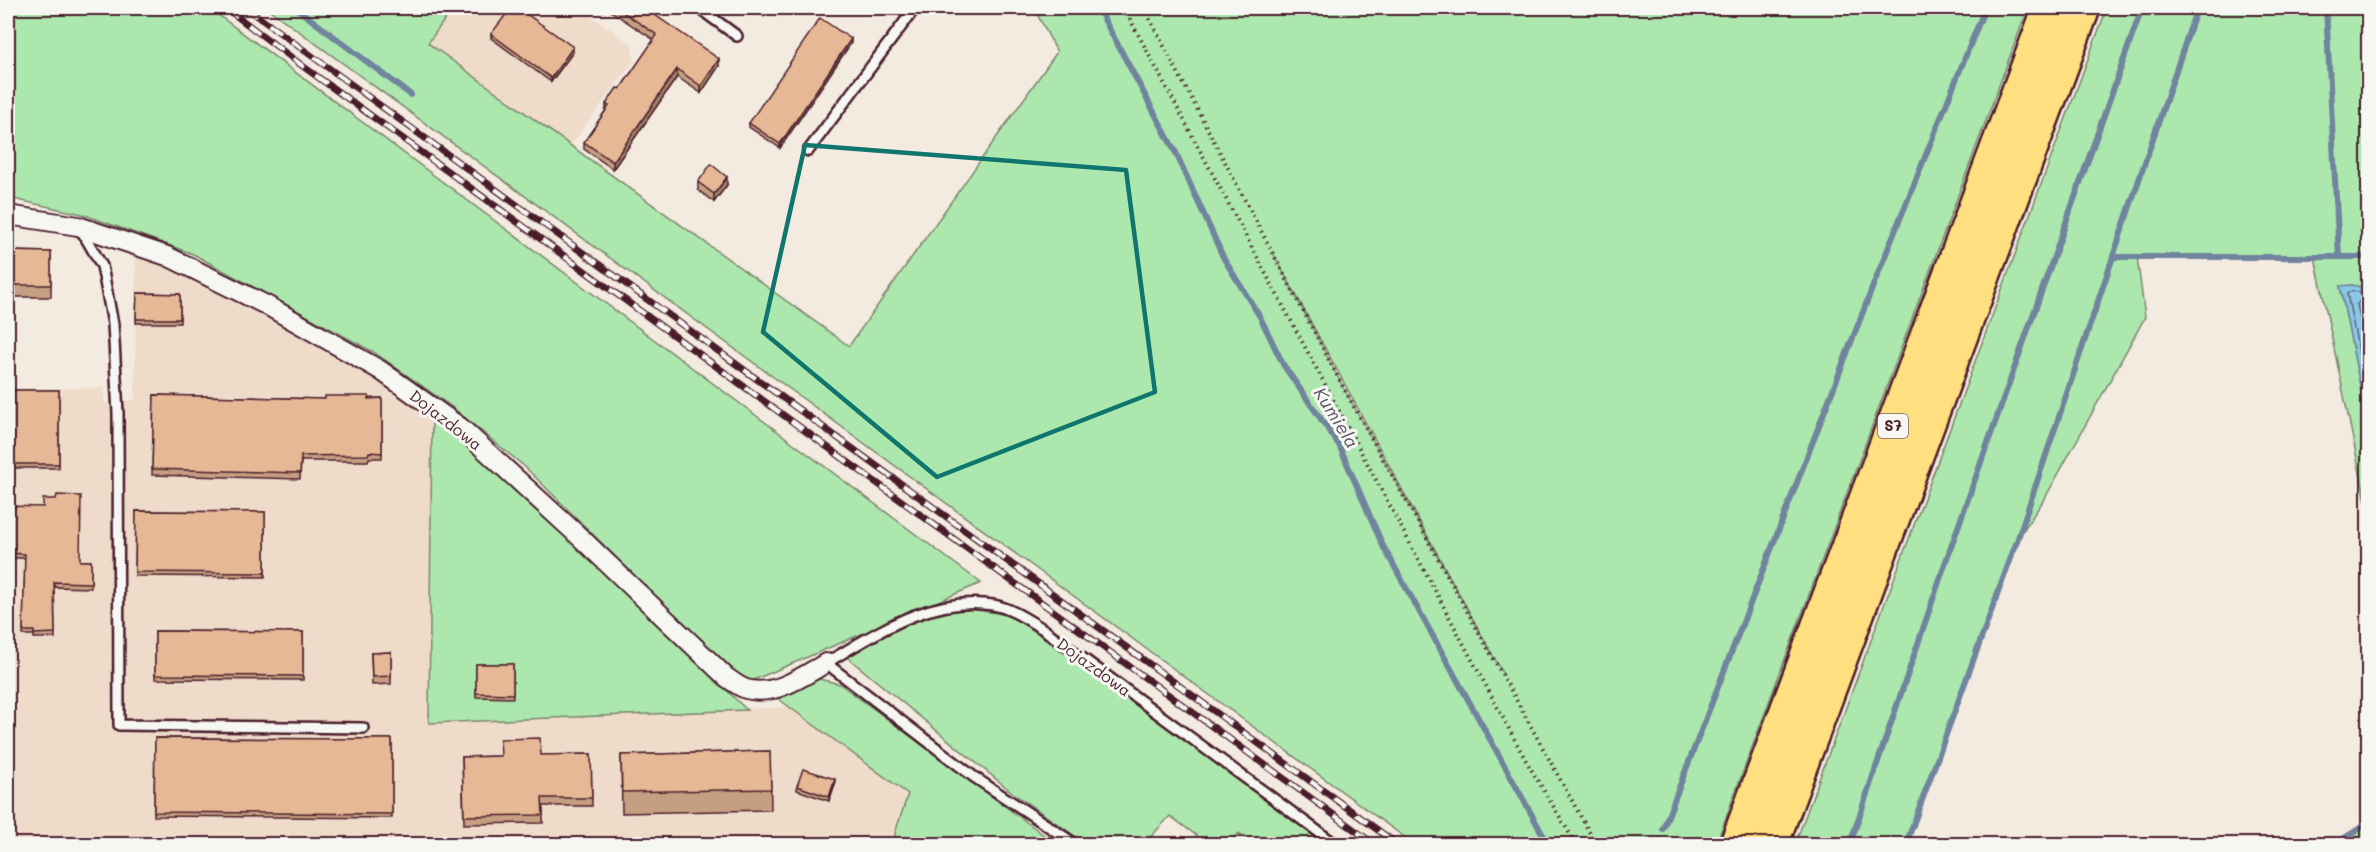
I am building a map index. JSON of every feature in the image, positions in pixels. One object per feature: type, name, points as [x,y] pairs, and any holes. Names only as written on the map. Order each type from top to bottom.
[{"type":"highway","name":"S7","points":[[1737,844],[2050,8]]},
{"type":"highway","name":"S7","points":[[1771,844],[2083,8]]},
{"type":"street","name":"Dojazdowa","points":[[8,215],[78,226],[167,256],[258,301],[380,370],[460,427],[726,677],[745,688],[765,690],[783,686],[826,663]]},
{"type":"lane","points":[[699,8],[737,36]]},
{"type":"lane","points":[[808,151],[915,8]]},
{"type":"lane","points":[[78,226],[102,266],[113,324],[118,412],[119,725],[363,728]]},
{"type":"lane","name":"Dojazdowa","points":[[826,663],[896,622],[930,609],[961,604],[994,606],[1016,614],[1043,629],[1335,844]]},
{"type":"lane","points":[[826,663],[974,777],[1075,844]]},
{"type":"path","points":[[1124,8],[1525,759],[1576,844]]},
{"type":"path","points":[[1144,8],[1342,385],[1596,844]]},
{"type":"path","points":[[2364,844],[2368,842]]},
{"type":"highlighted area","points":[[805,145],[1126,170],[1155,392],[937,477],[763,332]]},
{"type":"shaded area","points":[[453,8],[580,8],[632,45],[634,61],[570,146],[428,43]]},
{"type":"shaded area","points":[[136,251],[174,265],[360,365],[432,413],[429,723],[789,707],[908,794],[895,833],[895,844],[8,844],[8,389],[104,388],[104,403],[135,400]]},
{"type":"green space","points":[[8,8],[209,8],[981,583],[744,684],[525,467],[452,407],[375,353],[193,254],[82,214],[8,198]]},
{"type":"green space","points":[[267,8],[453,8],[428,43],[849,346],[1057,52],[1034,8],[2028,8],[1716,844],[1414,844]],"holes":[[[1272,251],[1504,676],[1342,385]]]},
{"type":"green space","points":[[2107,8],[2368,8],[2368,289],[2352,285],[2340,287],[2368,425],[2368,511],[2315,257],[2137,257],[2145,317],[2045,498],[2018,538],[1906,844],[1795,844]]},
{"type":"green space","points":[[432,413],[499,470],[747,710],[429,723]]},
{"type":"green space","points":[[970,609],[1008,615],[1038,631],[1327,844],[1253,844],[1239,833],[1230,844],[1208,844],[1170,816],[1144,844],[1087,844],[1013,793],[847,657],[890,630],[919,618]]},
{"type":"green space","points":[[819,679],[840,684],[1056,844],[895,844],[895,833],[908,794],[777,698]]},
{"type":"green space","points":[[2368,823],[2368,844],[2335,844]]},
{"type":"water","points":[[2352,285],[2368,289],[2368,425],[2340,286]]},
{"type":"building","points":[[511,8],[518,8],[573,47],[551,78],[491,34]]},
{"type":"building","points":[[617,8],[655,8],[652,13],[719,59],[701,86],[677,69],[613,162],[584,142],[609,106],[606,104],[617,88],[620,89],[657,35]]},
{"type":"building","points":[[820,18],[851,39],[780,144],[749,123]]},
{"type":"building","points":[[711,164],[727,177],[714,194],[698,182]]},
{"type":"building","points":[[8,251],[51,252],[51,285],[8,285]]},
{"type":"building","points":[[137,293],[180,294],[180,319],[136,319]]},
{"type":"building","points":[[8,390],[59,390],[59,464],[8,464]]},
{"type":"building","points":[[154,395],[325,399],[325,396],[369,396],[368,399],[382,398],[382,453],[301,456],[300,473],[152,469]]},
{"type":"building","points":[[57,495],[81,496],[80,561],[91,561],[91,583],[54,582],[55,633],[34,634],[34,631],[23,631],[25,554],[8,553],[8,506],[43,507],[43,499],[56,499]]},
{"type":"building","points":[[136,511],[265,512],[265,573],[135,572]]},
{"type":"building","points":[[155,631],[303,632],[303,676],[155,675]]},
{"type":"building","points":[[391,652],[391,676],[372,677],[371,653]]},
{"type":"building","points":[[476,664],[513,664],[513,694],[476,693]]},
{"type":"building","points":[[155,738],[392,739],[392,814],[154,812]]},
{"type":"building","points":[[540,738],[541,755],[591,754],[592,798],[542,798],[543,815],[464,816],[462,757],[501,756],[500,739]]},
{"type":"building","points":[[770,751],[771,789],[622,792],[621,755]]},
{"type":"building","points":[[803,769],[835,779],[829,797],[797,786]]},
{"type":"waterway","points":[[296,8],[411,95]]},
{"type":"waterway","name":"Kumiela","points":[[1098,8],[1176,153],[1224,259],[1260,317],[1284,366],[1339,445],[1383,546],[1548,844]]},
{"type":"waterway","points":[[1663,829],[1873,286],[1985,8]]},
{"type":"waterway","points":[[1850,844],[1946,561],[2142,8]]},
{"type":"waterway","points":[[1906,844],[2018,538],[2197,8]]},
{"type":"waterway","points":[[2326,8],[2339,257]]},
{"type":"waterway","points":[[2113,257],[2368,257]]},
{"type":"waterway","points":[[2335,844],[2368,823]]},
{"type":"railway","points":[[226,8],[1374,844]]},
{"type":"railway","points":[[246,8],[1397,844]]}]
